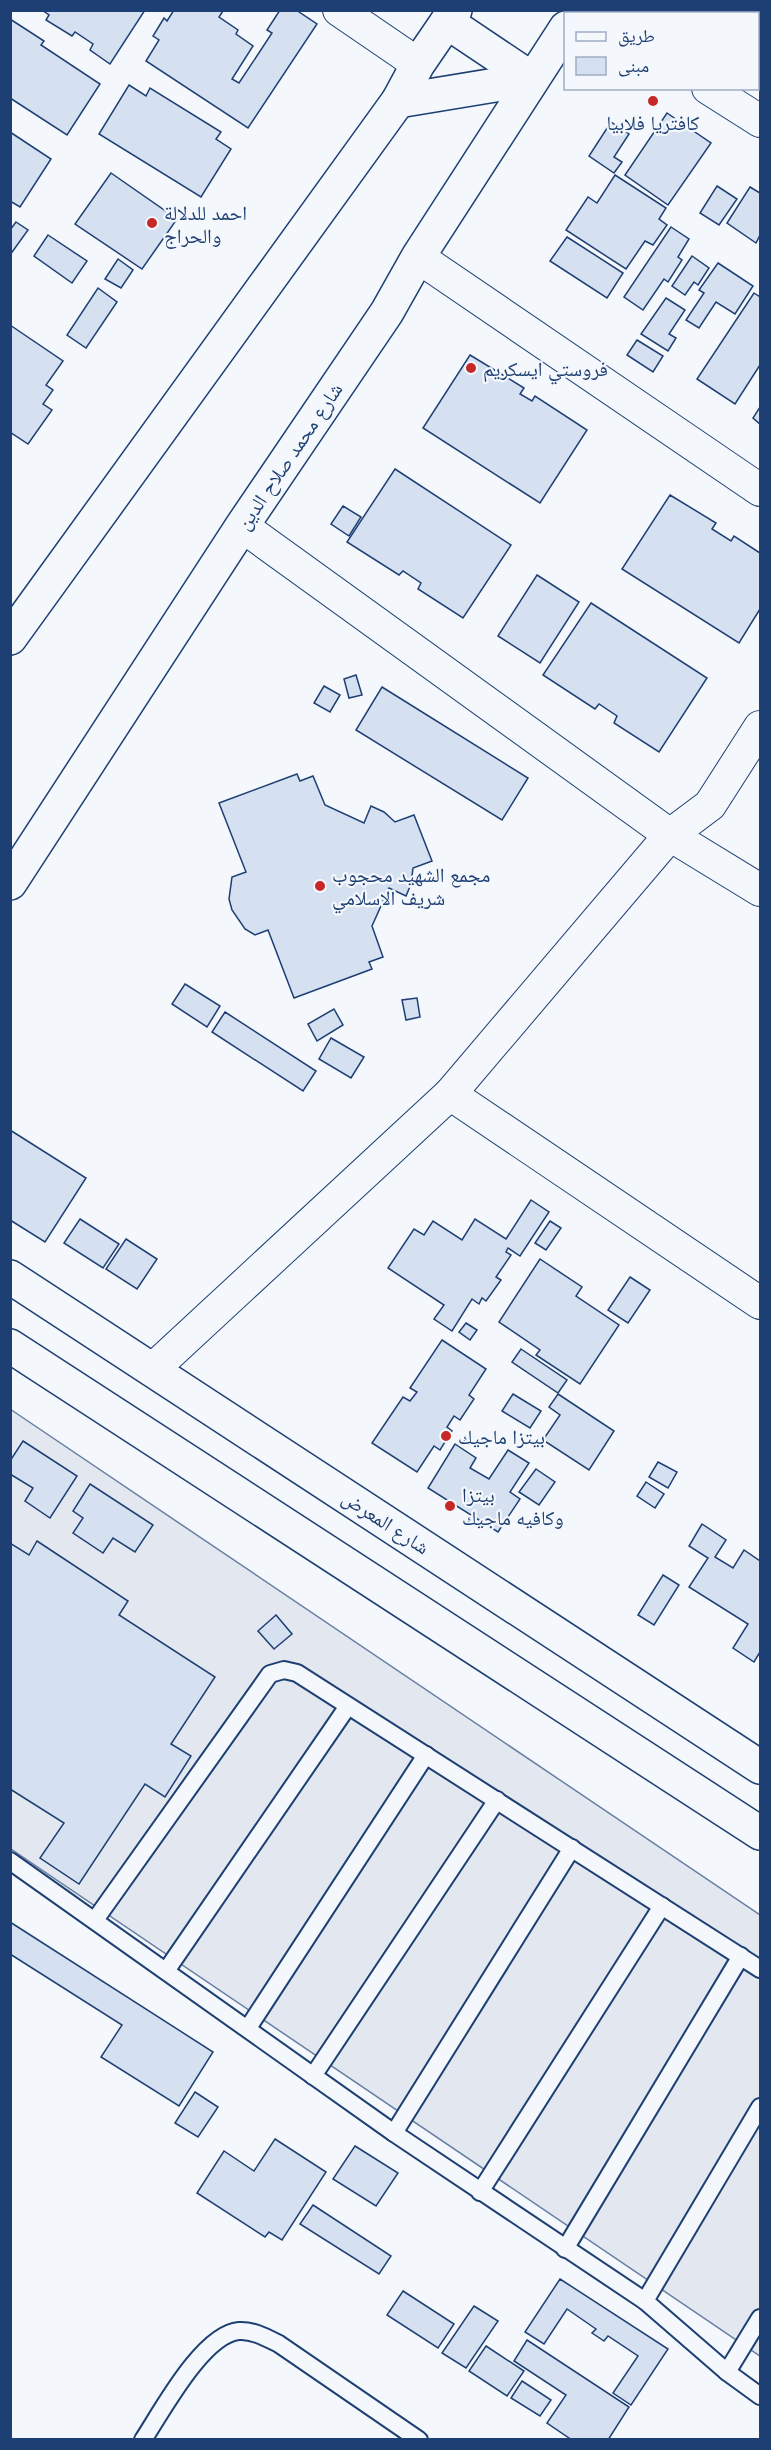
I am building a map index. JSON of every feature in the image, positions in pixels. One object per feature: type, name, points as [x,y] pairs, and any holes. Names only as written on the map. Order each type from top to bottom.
[{"type":"main road","points":[[10,638],[398,101],[418,64],[451,16],[532,79]]},
{"type":"main road","name":"شارع محمد صلاح الدين","points":[[10,883],[242,526],[387,312],[418,257],[564,31]]},
{"type":"main road","points":[[398,101],[532,79]]},
{"type":"main road","name":"شارع المعرض","points":[[10,1277],[760,1767]]},
{"type":"main road","points":[[10,1346],[760,1833]]},
{"type":"street","points":[[339,10],[418,64]]},
{"type":"street","points":[[711,90],[760,121]]},
{"type":"street","points":[[418,257],[760,490]]},
{"type":"street","points":[[242,526],[670,835],[760,890]]},
{"type":"street","points":[[152,1370],[450,1094],[670,835],[710,805],[760,727]]},
{"type":"street","points":[[450,1094],[760,1303]]},
{"type":"lane","points":[[95,1920],[270,1674],[284,1670],[297,1673],[760,1969]]},
{"type":"lane","points":[[166,1971],[348,1706]]},
{"type":"lane","points":[[248,2028],[426,1755]]},
{"type":"lane","points":[[313,2076],[496,1800]]},
{"type":"lane","points":[[394,2133],[572,1848]]},
{"type":"lane","points":[[10,1861],[394,2133],[645,2301],[727,2372],[760,2396]]},
{"type":"lane","points":[[480,2192],[662,1906]]},
{"type":"lane","points":[[565,2249],[741,1956]]},
{"type":"lane","points":[[645,2301],[760,2107]]},
{"type":"lane","points":[[727,2372],[760,2318]]},
{"type":"lane","points":[[143,2439],[198,2358],[217,2339],[239,2331],[260,2335],[279,2344],[419,2439]]},
{"type":"shaded area","points":[[10,1409],[760,1915],[760,2356],[11,1849]]},
{"type":"building","points":[[42,10],[145,10],[110,64],[90,50],[93,44],[75,32],[72,36],[46,20],[49,15]]},
{"type":"building","points":[[174,10],[223,11],[219,17],[238,30],[236,34],[253,46],[232,79],[239,83],[272,33],[267,30],[280,10],[296,10],[317,24],[248,128],[146,61],[159,40],[153,36],[164,18],[167,21]]},
{"type":"building","points":[[676,10],[743,10],[742,12],[675,12]]},
{"type":"building","points":[[10,19],[44,41],[41,45],[100,84],[67,135],[10,98]]},
{"type":"building","points":[[759,28],[760,29],[759,88]]},
{"type":"building","points":[[129,85],[146,96],[150,88],[221,132],[216,139],[231,149],[201,197],[99,134]]},
{"type":"building","points":[[667,113],[711,143],[668,205],[625,175]]},
{"type":"building","points":[[611,122],[629,134],[614,157],[622,162],[614,173],[589,156]]},
{"type":"building","points":[[10,132],[51,159],[20,207],[10,201]]},
{"type":"building","points":[[111,173],[177,219],[142,269],[75,224]]},
{"type":"building","points":[[615,175],[666,208],[659,219],[667,225],[653,245],[645,241],[626,269],[566,230],[588,197],[597,203]]},
{"type":"building","points":[[717,186],[737,199],[719,225],[700,213]]},
{"type":"building","points":[[750,187],[760,193],[760,235],[756,243],[727,223]]},
{"type":"building","points":[[16,222],[28,230],[10,255],[10,230]]},
{"type":"building","points":[[671,227],[689,239],[678,257],[682,260],[668,282],[664,279],[643,310],[624,297]]},
{"type":"building","points":[[48,235],[87,261],[72,283],[34,256]]},
{"type":"building","points":[[567,237],[623,273],[607,298],[550,261]]},
{"type":"building","points":[[692,256],[709,268],[698,285],[694,282],[685,295],[672,286]]},
{"type":"building","points":[[118,259],[133,270],[121,288],[105,279]]},
{"type":"building","points":[[718,263],[753,286],[735,314],[716,302],[699,328],[686,320],[704,293],[699,290]]},
{"type":"building","points":[[98,288],[117,302],[86,348],[67,335]]},
{"type":"building","points":[[754,293],[760,297],[760,365],[735,404],[697,379]]},
{"type":"building","points":[[666,298],[685,310],[669,334],[676,338],[668,351],[641,334]]},
{"type":"building","points":[[10,325],[63,361],[46,385],[53,390],[43,404],[52,410],[28,444],[10,432]]},
{"type":"building","points":[[637,340],[663,356],[653,372],[627,355]]},
{"type":"building","points":[[470,355],[524,388],[520,394],[532,401],[535,396],[587,430],[540,503],[423,428]]},
{"type":"building","points":[[760,407],[760,424],[753,418]]},
{"type":"building","points":[[395,469],[511,545],[463,618],[418,589],[421,583],[403,571],[399,575],[347,542]]},
{"type":"building","points":[[670,495],[716,523],[712,529],[731,541],[734,536],[760,553],[760,609],[739,643],[622,569]]},
{"type":"building","points":[[343,506],[361,517],[349,536],[331,524]]},
{"type":"building","points":[[537,575],[579,602],[540,663],[498,636]]},
{"type":"building","points":[[591,603],[707,678],[659,752],[614,723],[617,716],[599,704],[595,709],[543,675]]},
{"type":"building","points":[[356,675],[362,695],[349,698],[344,679]]},
{"type":"building","points":[[324,686],[340,695],[330,712],[314,703]]},
{"type":"building","points":[[382,687],[528,778],[502,820],[356,730]]},
{"type":"building","name":"مجمع الشهيد محجوب شريف الاسلامي","points":[[297,774],[300,781],[313,776],[325,805],[364,823],[371,806],[384,812],[395,822],[414,815],[432,861],[413,868],[411,884],[406,896],[389,888],[372,926],[383,957],[369,962],[372,969],[294,998],[268,930],[255,935],[245,929],[232,910],[229,899],[232,877],[246,872],[219,803]]},
{"type":"building","points":[[185,984],[220,1006],[207,1027],[172,1004]]},
{"type":"building","points":[[417,998],[420,1017],[406,1020],[402,1000]]},
{"type":"building","points":[[334,1009],[343,1025],[317,1041],[308,1024]]},
{"type":"building","points":[[225,1012],[316,1071],[303,1091],[212,1032]]},
{"type":"building","points":[[331,1038],[364,1057],[351,1078],[319,1059]]},
{"type":"building","points":[[10,1130],[86,1178],[45,1242],[10,1220]]},
{"type":"building","points":[[531,1200],[549,1212],[520,1256],[508,1248],[506,1252],[511,1255],[496,1277],[501,1280],[486,1301],[482,1298],[479,1304],[472,1299],[452,1331],[434,1319],[444,1305],[388,1268],[414,1229],[424,1235],[433,1221],[462,1240],[475,1219],[506,1239]]},
{"type":"building","points":[[80,1219],[119,1244],[103,1268],[64,1243]]},
{"type":"building","points":[[550,1221],[561,1228],[546,1250],[535,1243]]},
{"type":"building","points":[[126,1239],[157,1259],[137,1289],[106,1269]]},
{"type":"building","points":[[540,1259],[582,1287],[576,1296],[619,1325],[580,1384],[536,1355],[540,1350],[499,1322]]},
{"type":"building","points":[[630,1277],[650,1290],[628,1323],[608,1310]]},
{"type":"building","points":[[466,1323],[477,1330],[470,1340],[459,1332]]},
{"type":"building","points":[[442,1340],[486,1369],[469,1395],[474,1399],[460,1420],[454,1416],[447,1427],[452,1431],[440,1450],[434,1446],[417,1472],[372,1443],[403,1397],[410,1401],[417,1392],[410,1388]]},
{"type":"building","points":[[521,1349],[567,1380],[558,1393],[512,1362]]},
{"type":"building","points":[[513,1394],[541,1411],[530,1428],[502,1411]]},
{"type":"building","points":[[558,1394],[614,1431],[589,1470],[543,1440],[560,1415],[549,1407]]},
{"type":"building","points":[[23,1441],[77,1476],[50,1518],[25,1501],[33,1488],[10,1474],[10,1461]]},
{"type":"building","points":[[455,1444],[476,1458],[470,1468],[489,1479],[508,1450],[529,1463],[510,1492],[520,1499],[498,1532],[428,1488]]},
{"type":"building","points":[[658,1462],[677,1472],[668,1488],[649,1477]]},
{"type":"building","points":[[536,1469],[555,1482],[539,1505],[519,1492]]},
{"type":"building","points":[[646,1482],[664,1494],[655,1508],[637,1496]]},
{"type":"building","points":[[90,1484],[153,1525],[135,1552],[113,1538],[103,1553],[73,1533],[83,1518],[73,1511]]},
{"type":"building","points":[[702,1524],[726,1540],[715,1557],[733,1568],[744,1550],[760,1561],[760,1652],[754,1662],[733,1648],[748,1624],[689,1587],[708,1558],[689,1546]]},
{"type":"building","points":[[37,1541],[128,1601],[119,1615],[215,1677],[171,1744],[191,1756],[165,1797],[145,1784],[79,1884],[40,1858],[64,1823],[10,1789],[10,1543],[29,1555]]},
{"type":"building","points":[[663,1575],[679,1585],[654,1625],[638,1615]]},
{"type":"building","points":[[276,1615],[292,1634],[274,1649],[258,1631]]},
{"type":"building","points":[[10,1922],[213,2052],[179,2106],[101,2057],[122,2025],[10,1954]]},
{"type":"building","points":[[195,2092],[218,2107],[198,2137],[175,2123]]},
{"type":"building","points":[[275,2139],[326,2172],[282,2240],[269,2232],[265,2237],[197,2193],[224,2151],[254,2171]]},
{"type":"building","points":[[355,2146],[398,2173],[376,2206],[333,2179]]},
{"type":"building","points":[[313,2205],[391,2256],[379,2274],[300,2224]]},
{"type":"building","points":[[560,2279],[668,2349],[631,2405],[613,2393],[638,2356],[608,2336],[604,2341],[592,2333],[596,2329],[567,2309],[544,2344],[525,2332]]},
{"type":"building","points":[[403,2291],[454,2324],[438,2348],[387,2315]]},
{"type":"building","points":[[474,2306],[498,2321],[466,2368],[442,2353]]},
{"type":"building","points":[[527,2340],[629,2407],[608,2440],[572,2440],[547,2423],[566,2395],[514,2361]]},
{"type":"building","points":[[486,2346],[524,2371],[507,2396],[469,2371]]},
{"type":"building","points":[[522,2381],[551,2400],[540,2416],[511,2398]]},
{"type":"place","name":"كافتريا فلابيا","points":[[653,101]]},
{"type":"place","name":"احمد للدلالة والحراج","points":[[152,223]]},
{"type":"place","name":"فروستي ايسكريم","points":[[471,368]]},
{"type":"place","name":"مجمع الشهيد محجوب شريف الاسلامي","points":[[320,886]]},
{"type":"place","name":"بيتزا ماجيك","points":[[446,1436]]},
{"type":"place","name":"بيتزا وكافيه ماجيك","points":[[450,1506]]}]
